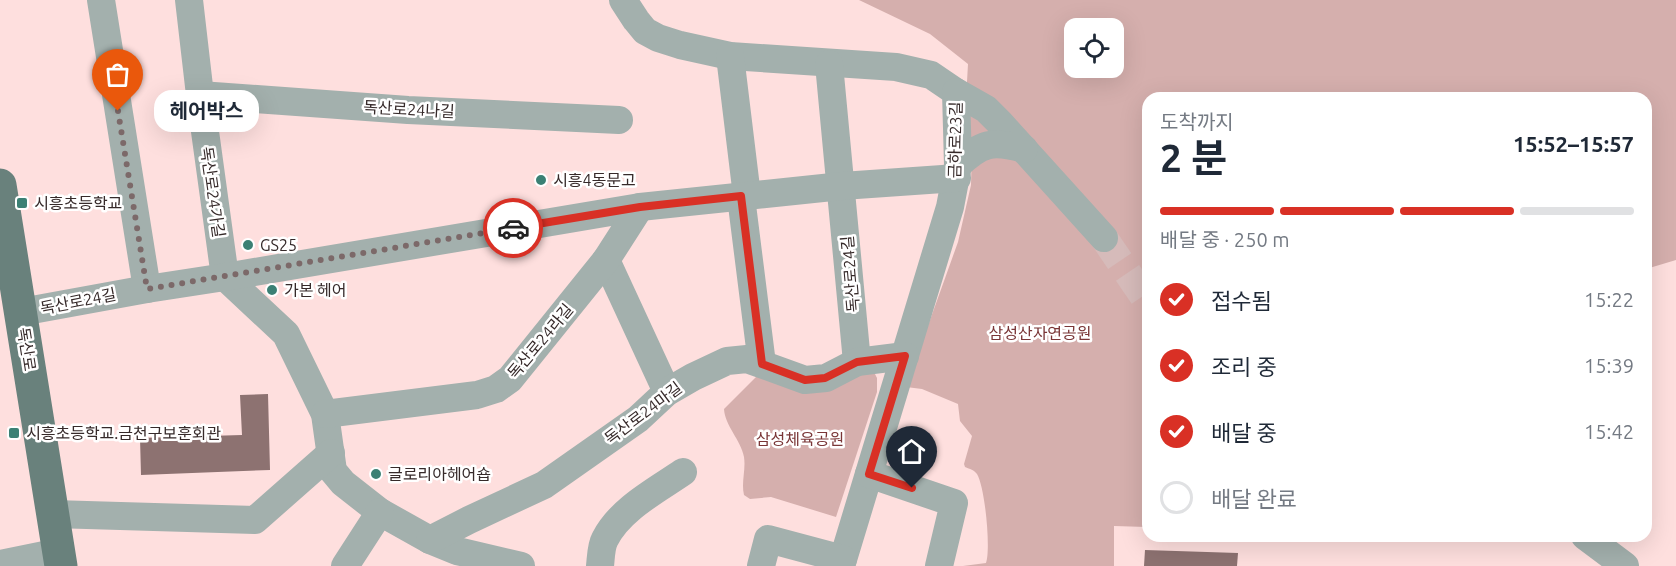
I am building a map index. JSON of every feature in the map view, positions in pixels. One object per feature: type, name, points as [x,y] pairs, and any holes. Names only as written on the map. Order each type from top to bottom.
[{"type":"main road","name":"독산로","points":[[0,185],[5,247],[21,312],[60,559]]},
{"type":"street","points":[[101,0],[147,289]]},
{"type":"street","name":"독산로24가길","points":[[189,0],[225,277]]},
{"type":"street","name":"금하로23길","points":[[623,0],[645,31],[680,45],[730,56],[896,67],[931,75],[956,92],[957,172],[950,207],[842,562]]},
{"type":"street","points":[[730,56],[762,364]]},
{"type":"street","name":"독산로24길","points":[[829,64],[857,362]]},
{"type":"street","points":[[956,92],[986,109],[1104,238]]},
{"type":"street","name":"독산로24나길","points":[[200,95],[408,110],[619,120]]},
{"type":"street","points":[[957,172],[975,149],[987,145],[1006,144],[1024,149]]},
{"type":"street","name":"독산로24길","points":[[21,312],[640,207],[957,172]]},
{"type":"street","name":"독산로24라길","points":[[325,414],[477,395],[496,389],[510,379],[606,260],[640,207]]},
{"type":"street","points":[[606,260],[667,392]]},
{"type":"street","points":[[225,277],[285,334],[325,414],[333,471],[343,483],[380,512],[430,540],[457,551],[521,566]]},
{"type":"street","name":"독산로24마길","points":[[430,540],[544,485],[638,419],[667,392],[727,361],[747,359],[805,380],[825,378],[857,362],[905,356]]},
{"type":"street","points":[[53,514],[255,520],[331,453]]},
{"type":"street","points":[[600,566],[604,541],[614,525],[637,504],[683,472]]},
{"type":"street","points":[[869,474],[954,503],[939,566]]},
{"type":"street","points":[[345,566],[380,512]]},
{"type":"street","points":[[761,566],[768,539],[842,562]]},
{"type":"street","points":[[1597,549],[1625,566]]},
{"type":"street","points":[[0,564],[60,559]]},
{"type":"green space","name":"삼성산자연공원","points":[[859,0],[1676,0],[1676,260],[1652,267],[1652,92],[1142,92],[1142,527],[1114,526],[1114,566],[963,566],[986,563],[988,545],[980,481],[977,474],[964,464],[972,436],[960,421],[958,404],[922,389],[906,387],[958,242],[971,185],[972,143],[965,117],[968,64],[930,34]]},
{"type":"green space","name":"삼성체육공원","points":[[767,366],[874,372],[877,378],[877,392],[836,517],[771,497],[750,499],[744,495],[744,457],[727,421],[724,409]]},
{"type":"building","points":[[268,394],[270,470],[141,475],[140,438],[242,435],[240,395]]},
{"type":"building","points":[[1145,550],[1238,553],[1237,566],[1144,566]]},
{"type":"tunnel","points":[[1104,238],[1142,294]]},
{"type":"way so far","points":[[118,111],[147,289],[513,228]]},
{"type":"place","name":"헤어박스","points":[[118,111]]},
{"type":"place","name":"시흥4동문고","points":[[541,180]]},
{"type":"place","name":"시흥초등학교","points":[[22,203]]},
{"type":"place","name":"GS25","points":[[248,245]]},
{"type":"place","name":"가본 헤어","points":[[272,290]]},
{"type":"place","name":"시흥초등학교.금천구보훈회관","points":[[14,433]]},
{"type":"place","name":"글로리아헤어숍","points":[[376,474]]},
{"type":"route","points":[[513,228],[640,207],[741,196],[762,364],[805,380],[825,378],[857,362],[905,356],[869,474],[912,488]]}]
